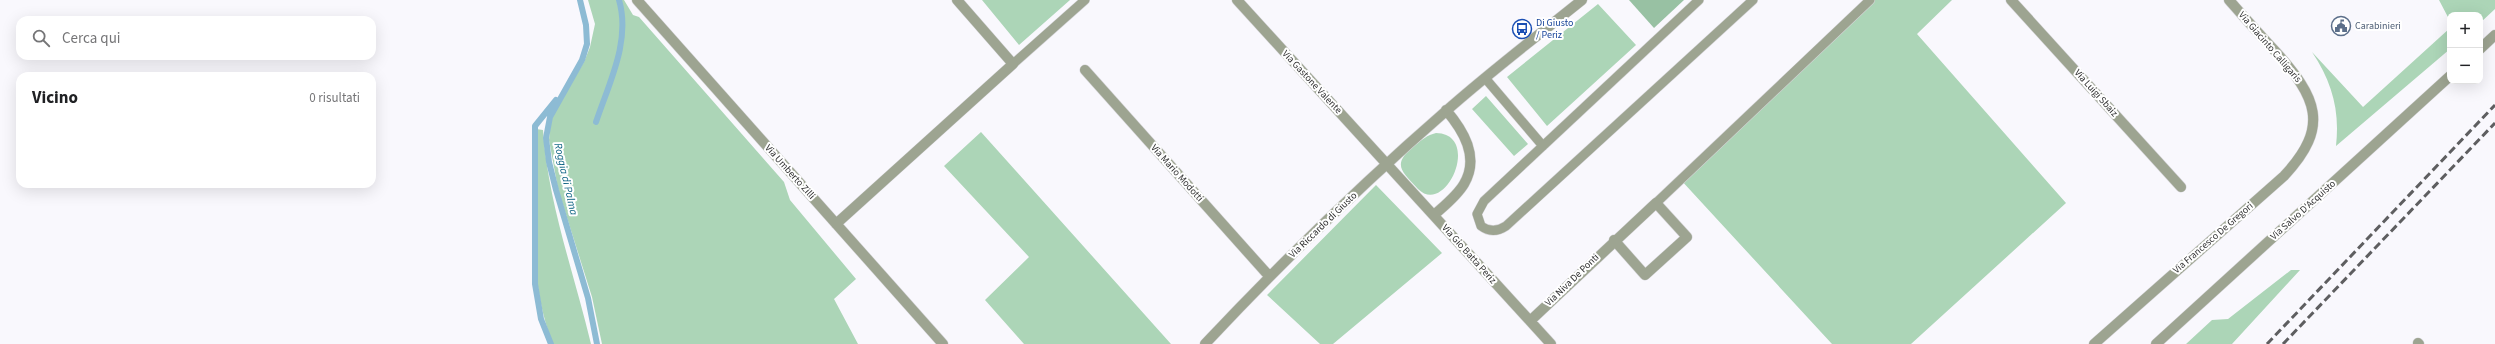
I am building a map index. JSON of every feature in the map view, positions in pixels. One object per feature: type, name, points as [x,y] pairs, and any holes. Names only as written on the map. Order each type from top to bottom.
[{"type":"street","name":"Via Umberto Zilli","points":[[637,0],[943,344]]},
{"type":"street","points":[[836,224],[1013,64],[957,0]]},
{"type":"street","name":"Via Gastone Valente","points":[[1237,0],[1387,163]]},
{"type":"street","name":"Via Riccardo di Giusto","points":[[1205,344],[1269,276],[1387,163],[1446,110],[1582,0]]},
{"type":"street","name":"Via Luigi Sbaiz","points":[[2011,0],[2181,187]]},
{"type":"street","name":"Via Giacinto Calligaris","points":[[2229,0],[2299,78],[2309,97],[2313,119]]},
{"type":"street","points":[[2481,48],[2495,35]]},
{"type":"street","name":"Via Mario Modotti","points":[[1085,70],[1269,276]]},
{"type":"street","name":"Via Salvo D'Acquisto","points":[[2156,344],[2447,79]]},
{"type":"street","points":[[1434,215],[1465,184],[1469,170],[1470,155],[1467,140],[1446,110]]},
{"type":"street","name":"Via Francesco De Gregori","points":[[2094,344],[2284,176],[2305,147],[2313,119]]},
{"type":"street","name":"Via Gio Batta Periz","points":[[1387,163],[1551,344]]},
{"type":"street","points":[[1614,240],[1645,275],[1669,254],[1687,237],[1656,203]]},
{"type":"street","name":"Via Niva De Ponti","points":[[1530,321],[1614,240],[1656,203]]},
{"type":"lane","points":[[1013,64],[1085,0]]},
{"type":"lane","points":[[1699,0],[1479,208],[1478,220],[1485,229],[1496,231],[1506,226],[1753,0]]},
{"type":"lane","points":[[1656,203],[1870,0]]},
{"type":"lane","points":[[1485,78],[1543,146]]},
{"type":"green space","points":[[588,0],[624,0],[633,15],[639,17],[784,182],[790,200],[856,279],[834,299],[858,344],[602,344],[592,297],[558,189],[549,140],[551,117],[584,62],[590,47],[595,24]]},
{"type":"green space","points":[[982,0],[1070,0],[1019,45]]},
{"type":"green space","points":[[1629,0],[1684,0],[1654,28]]},
{"type":"green space","points":[[1870,0],[1952,0],[1917,34],[2066,203],[1911,344],[1832,344],[1680,179]]},
{"type":"green space","points":[[2439,0],[2495,0],[2495,9],[2483,20],[2483,12],[2447,12],[2447,15]]},
{"type":"green space","points":[[1598,4],[1636,45],[1547,126],[1507,77]]},
{"type":"green space","points":[[2447,31],[2447,52],[2336,146],[2337,120],[2333,97],[2325,74],[2312,52],[2363,107]]},
{"type":"green space","points":[[1486,96],[1528,144],[1514,156],[1472,109]]},
{"type":"green space","points":[[536,129],[543,130],[550,184],[562,238],[591,344],[553,344],[544,318],[535,265],[534,211]]},
{"type":"green space","points":[[981,132],[1171,344],[1024,344],[985,300],[1029,257],[944,166]]},
{"type":"green space","points":[[1436,133],[1450,137],[1457,146],[1458,159],[1455,172],[1448,184],[1439,192],[1429,195],[1418,189],[1407,177],[1401,167],[1401,162],[1403,157],[1415,145],[1427,136]]},
{"type":"green space","points":[[1376,185],[1442,253],[1333,344],[1320,344],[1267,295]]},
{"type":"green space","points":[[2291,270],[2300,270],[2232,344],[2186,344],[2212,320],[2228,319]]},
{"type":"waterway","name":"Roggia di Palma","points":[[580,0],[586,25],[587,44],[582,60],[550,117],[546,138],[549,162],[588,298],[597,344]]},
{"type":"waterway","points":[[596,122],[617,62],[622,31],[622,15],[619,0]]},
{"type":"waterway","points":[[551,344],[541,319],[535,284],[535,126],[556,100]]},
{"type":"railway","points":[[2267,344],[2495,105]]},
{"type":"railway","points":[[2283,344],[2495,123]]},
{"type":"place","name":"Carabinieri","points":[[2341,26]]},
{"type":"place","name":"Di Giusto / Periz","points":[[1522,29]]}]
